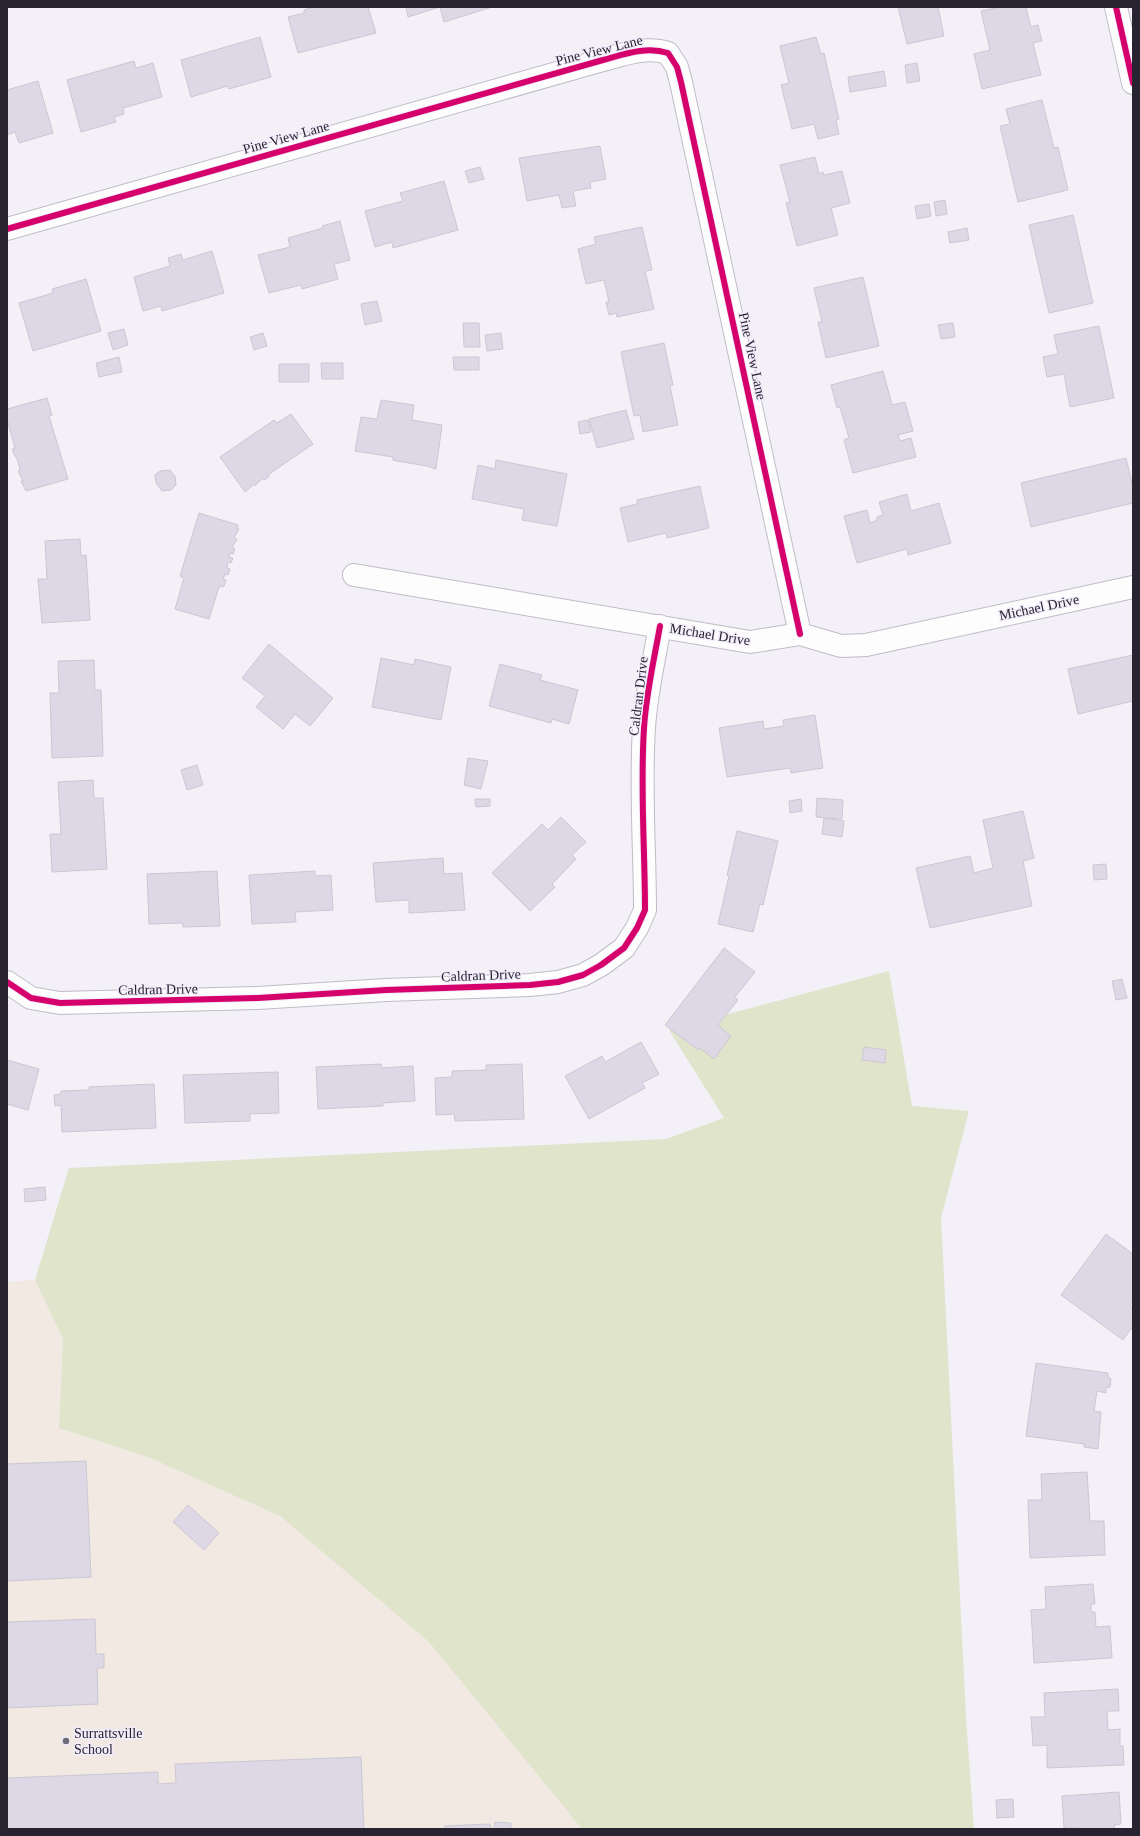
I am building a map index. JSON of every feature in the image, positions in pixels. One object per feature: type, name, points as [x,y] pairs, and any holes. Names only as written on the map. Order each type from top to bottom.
[{"type":"street","points":[[1116,7],[1133,84]]},
{"type":"street","name":"Pine View Lane","points":[[7,229],[603,60],[648,49],[658,49],[668,53],[677,67],[681,82],[800,634]]},
{"type":"street","name":"Michael Drive","points":[[354,575],[750,642],[800,634],[841,646],[866,645],[1133,587]]},
{"type":"street","name":"Caldran Drive","points":[[7,982],[31,998],[53,1002],[258,998],[386,990],[530,985],[558,982],[583,975],[601,966],[624,948],[637,928],[645,910],[642,781],[644,727],[650,678],[660,626]]},
{"type":"shaded area","points":[[35,1280],[63,1339],[59,1428],[148,1457],[280,1516],[429,1642],[582,1829],[7,1829],[7,1282]]},
{"type":"green space","points":[[889,971],[912,1106],[969,1111],[941,1218],[966,1717],[974,1829],[582,1829],[429,1642],[280,1516],[148,1457],[59,1428],[63,1339],[35,1280],[69,1168],[666,1139],[724,1118],[669,1030]]},
{"type":"building","points":[[314,7],[368,7],[376,33],[298,53],[288,17],[304,13],[304,10]]},
{"type":"building","points":[[406,7],[440,7],[408,17]]},
{"type":"building","points":[[440,7],[492,7],[444,22]]},
{"type":"building","points":[[898,7],[938,7],[944,36],[907,44]]},
{"type":"building","points":[[1000,7],[1026,7],[1031,27],[1038,25],[1042,41],[1033,43],[1041,75],[982,89],[974,54],[990,50],[981,11]]},
{"type":"building","points":[[260,37],[271,77],[229,89],[228,86],[191,97],[181,60]]},
{"type":"building","points":[[816,37],[821,54],[824,53],[839,119],[836,120],[839,134],[818,139],[814,124],[792,129],[781,85],[789,83],[780,46]]},
{"type":"building","points":[[134,61],[136,68],[153,63],[162,97],[123,108],[124,114],[114,117],[116,122],[81,132],[67,80]]},
{"type":"building","points":[[917,63],[920,81],[907,83],[905,65]]},
{"type":"building","points":[[884,71],[886,86],[850,92],[848,77]]},
{"type":"building","points":[[38,81],[53,133],[19,143],[15,132],[7,135],[7,90]]},
{"type":"building","points":[[1042,100],[1054,148],[1058,147],[1068,190],[1018,202],[1000,126],[1010,124],[1006,109]]},
{"type":"building","points":[[600,146],[606,179],[590,182],[591,188],[573,191],[576,206],[562,208],[559,195],[527,201],[519,158]]},
{"type":"building","points":[[815,157],[819,174],[823,172],[824,175],[842,171],[850,203],[831,208],[838,235],[797,246],[786,203],[790,202],[780,165]]},
{"type":"building","points":[[480,167],[484,179],[469,183],[465,171]]},
{"type":"building","points":[[444,181],[458,230],[393,248],[392,242],[375,247],[365,211],[403,201],[400,193]]},
{"type":"building","points":[[945,200],[947,214],[936,216],[934,202]]},
{"type":"building","points":[[929,204],[931,216],[917,219],[915,206]]},
{"type":"building","points":[[1073,215],[1093,303],[1049,313],[1029,225]]},
{"type":"building","points":[[340,221],[350,260],[334,264],[338,279],[302,289],[301,285],[269,293],[258,255],[290,247],[288,238],[323,228],[322,226]]},
{"type":"building","points":[[642,227],[652,270],[645,271],[654,309],[617,317],[616,313],[609,315],[606,302],[609,302],[604,280],[586,284],[578,249],[596,244],[594,237]]},
{"type":"building","points":[[967,228],[969,240],[950,243],[948,232]]},
{"type":"building","points":[[212,251],[224,293],[162,311],[161,306],[143,311],[134,277],[170,266],[168,258],[181,254],[183,260]]},
{"type":"building","points":[[863,277],[879,346],[826,358],[818,322],[822,322],[814,288]]},
{"type":"building","points":[[86,279],[101,331],[33,351],[19,303],[53,293],[52,289]]},
{"type":"building","points":[[377,301],[382,321],[365,325],[361,304]]},
{"type":"building","points":[[463,323],[479,323],[480,347],[464,347]]},
{"type":"building","points":[[953,323],[955,337],[941,339],[938,325]]},
{"type":"building","points":[[1099,326],[1114,398],[1070,407],[1064,374],[1047,377],[1043,357],[1058,354],[1054,335]]},
{"type":"building","points":[[124,329],[128,345],[113,350],[108,333]]},
{"type":"building","points":[[263,333],[267,346],[254,350],[250,337]]},
{"type":"building","points":[[501,333],[503,349],[487,351],[485,335]]},
{"type":"building","points":[[664,343],[673,385],[670,386],[678,425],[643,432],[640,415],[634,416],[621,352]]},
{"type":"building","points":[[119,357],[122,372],[99,377],[96,363]]},
{"type":"building","points":[[453,357],[479,357],[479,370],[454,370]]},
{"type":"building","points":[[321,363],[343,363],[343,379],[322,379]]},
{"type":"building","points":[[279,364],[309,364],[309,382],[279,382]]},
{"type":"building","points":[[883,371],[892,405],[905,402],[913,431],[898,435],[900,441],[911,438],[916,457],[853,473],[844,440],[849,438],[840,407],[837,408],[831,385]]},
{"type":"building","points":[[47,398],[52,415],[49,416],[68,479],[26,491],[18,471],[20,470],[18,461],[13,452],[13,448],[15,448],[7,419],[7,409]]},
{"type":"building","points":[[381,400],[414,405],[412,420],[442,425],[436,469],[393,460],[393,457],[355,451],[361,417],[377,419]]},
{"type":"building","points":[[626,410],[634,439],[597,448],[589,419]]},
{"type":"building","points":[[291,414],[313,444],[268,475],[269,477],[264,480],[263,478],[255,486],[254,484],[245,492],[220,457],[274,420],[277,423]]},
{"type":"building","points":[[588,420],[591,432],[580,434],[578,422]]},
{"type":"building","points":[[1126,458],[1133,487],[1133,503],[1031,527],[1021,483]]},
{"type":"building","points":[[496,460],[567,474],[557,526],[522,520],[524,509],[472,499],[478,465],[495,469]]},
{"type":"building","points":[[170,470],[175,476],[176,485],[171,490],[162,491],[156,483],[155,475],[160,471]]},
{"type":"building","points":[[700,486],[709,528],[667,538],[666,533],[628,542],[620,508],[637,504],[637,500]]},
{"type":"building","points":[[907,494],[911,511],[939,503],[951,543],[908,555],[907,549],[857,563],[844,516],[867,510],[870,523],[877,520],[877,517],[883,515],[879,502]]},
{"type":"building","points":[[199,513],[238,525],[237,529],[239,529],[234,538],[237,539],[232,548],[235,549],[233,554],[230,553],[229,557],[233,558],[231,563],[228,562],[227,568],[230,569],[228,575],[225,574],[223,579],[226,580],[224,586],[219,587],[209,619],[175,609],[184,578],[180,576]]},
{"type":"building","points":[[80,539],[81,556],[86,555],[90,620],[42,623],[38,579],[47,579],[45,541]]},
{"type":"building","points":[[269,644],[333,698],[310,726],[295,714],[283,729],[256,707],[265,696],[242,678]]},
{"type":"building","points":[[1133,655],[1133,701],[1078,714],[1068,669]]},
{"type":"building","points":[[381,658],[414,665],[415,659],[451,667],[441,720],[372,707]]},
{"type":"building","points":[[94,660],[95,690],[101,690],[103,756],[52,758],[50,693],[59,693],[58,661]]},
{"type":"building","points":[[500,664],[542,675],[540,680],[578,690],[569,724],[552,719],[551,723],[489,706]]},
{"type":"building","points":[[815,715],[823,768],[791,773],[790,768],[727,777],[719,728],[763,721],[764,729],[784,726],[783,720]]},
{"type":"building","points":[[468,758],[488,761],[481,789],[464,785]]},
{"type":"building","points":[[197,765],[203,785],[187,790],[181,770]]},
{"type":"building","points":[[93,780],[94,798],[103,798],[107,869],[52,872],[50,834],[61,834],[58,782]]},
{"type":"building","points":[[817,798],[843,800],[842,819],[816,817]]},
{"type":"building","points":[[475,799],[490,799],[490,806],[476,807]]},
{"type":"building","points":[[801,799],[802,811],[790,813],[789,801]]},
{"type":"building","points":[[1023,811],[1034,858],[1023,861],[1032,906],[930,928],[916,868],[970,856],[974,873],[993,868],[983,820]]},
{"type":"building","points":[[561,817],[586,842],[572,855],[576,859],[552,884],[555,887],[530,911],[492,873],[542,824],[548,830]]},
{"type":"building","points":[[824,818],[844,821],[842,837],[822,834]]},
{"type":"building","points":[[737,831],[778,841],[763,905],[760,904],[753,932],[718,924]]},
{"type":"building","points":[[443,858],[444,874],[462,873],[465,910],[409,913],[409,900],[376,902],[373,863]]},
{"type":"building","points":[[1106,864],[1107,879],[1094,880],[1093,865]]},
{"type":"building","points":[[217,871],[220,926],[183,927],[183,923],[149,924],[147,874]]},
{"type":"building","points":[[315,871],[315,876],[331,875],[333,910],[295,912],[296,922],[252,924],[249,875]]},
{"type":"building","points":[[724,948],[755,972],[735,997],[738,1000],[718,1025],[731,1036],[714,1059],[700,1048],[698,1050],[665,1025]]},
{"type":"building","points":[[1122,979],[1127,998],[1116,1000],[1112,981]]},
{"type":"building","points":[[641,1042],[659,1074],[642,1083],[645,1088],[589,1119],[565,1076],[602,1056],[605,1062]]},
{"type":"building","points":[[864,1047],[886,1050],[885,1063],[862,1060]]},
{"type":"building","points":[[7,1060],[39,1069],[28,1110],[7,1104]]},
{"type":"building","points":[[381,1064],[382,1068],[413,1066],[415,1101],[383,1103],[383,1106],[318,1109],[316,1067]]},
{"type":"building","points":[[522,1064],[524,1119],[455,1121],[454,1114],[436,1115],[435,1078],[452,1077],[452,1071],[486,1070],[486,1065]]},
{"type":"building","points":[[278,1072],[279,1113],[250,1114],[250,1121],[185,1123],[183,1075]]},
{"type":"building","points":[[154,1084],[156,1128],[62,1132],[61,1105],[55,1106],[54,1095],[61,1094],[61,1091],[89,1090],[89,1087]]},
{"type":"building","points":[[45,1187],[46,1200],[25,1202],[24,1189]]},
{"type":"building","points":[[1106,1234],[1133,1254],[1133,1301],[1130,1305],[1133,1308],[1133,1326],[1123,1340],[1061,1295]]},
{"type":"building","points":[[1036,1363],[1108,1373],[1108,1377],[1111,1379],[1110,1387],[1106,1388],[1106,1393],[1097,1391],[1094,1411],[1101,1412],[1098,1449],[1084,1447],[1084,1444],[1026,1436]]},
{"type":"building","points":[[86,1461],[91,1577],[7,1581],[7,1464]]},
{"type":"building","points":[[1087,1472],[1090,1521],[1104,1521],[1105,1555],[1030,1558],[1028,1500],[1042,1500],[1041,1474]]},
{"type":"building","points":[[188,1505],[219,1533],[204,1550],[173,1522]]},
{"type":"building","points":[[1093,1584],[1095,1604],[1091,1604],[1091,1612],[1095,1612],[1096,1627],[1110,1626],[1112,1658],[1034,1663],[1031,1610],[1046,1609],[1045,1587]]},
{"type":"building","points":[[95,1619],[96,1654],[104,1654],[104,1668],[97,1668],[98,1704],[7,1708],[7,1622]]},
{"type":"building","points":[[1118,1689],[1119,1711],[1107,1711],[1108,1730],[1120,1729],[1120,1746],[1123,1746],[1124,1765],[1047,1768],[1047,1745],[1033,1746],[1031,1717],[1045,1717],[1044,1693]]},
{"type":"building","points":[[361,1757],[364,1829],[7,1829],[7,1778],[158,1772],[158,1784],[176,1783],[175,1764]]},
{"type":"building","points":[[1119,1792],[1121,1824],[1114,1825],[1115,1829],[1064,1828],[1062,1796]]},
{"type":"building","points":[[1013,1799],[1014,1817],[997,1818],[996,1800]]},
{"type":"building","points":[[495,1822],[511,1823],[511,1829],[494,1829]]},
{"type":"building","points":[[490,1824],[491,1829],[445,1829],[445,1826]]},
{"type":"cycle path","points":[[1116,7],[1133,83]]},
{"type":"cycle path","points":[[7,229],[619,55],[652,50],[668,53],[677,67],[681,82],[800,634]]},
{"type":"cycle path","points":[[7,982],[31,998],[60,1003],[258,998],[386,990],[530,985],[558,982],[583,975],[601,965],[624,948],[637,928],[645,910],[643,797],[644,728],[648,690],[660,626]]},
{"type":"place","name":"Surrattsville School","points":[[66,1741]]}]
